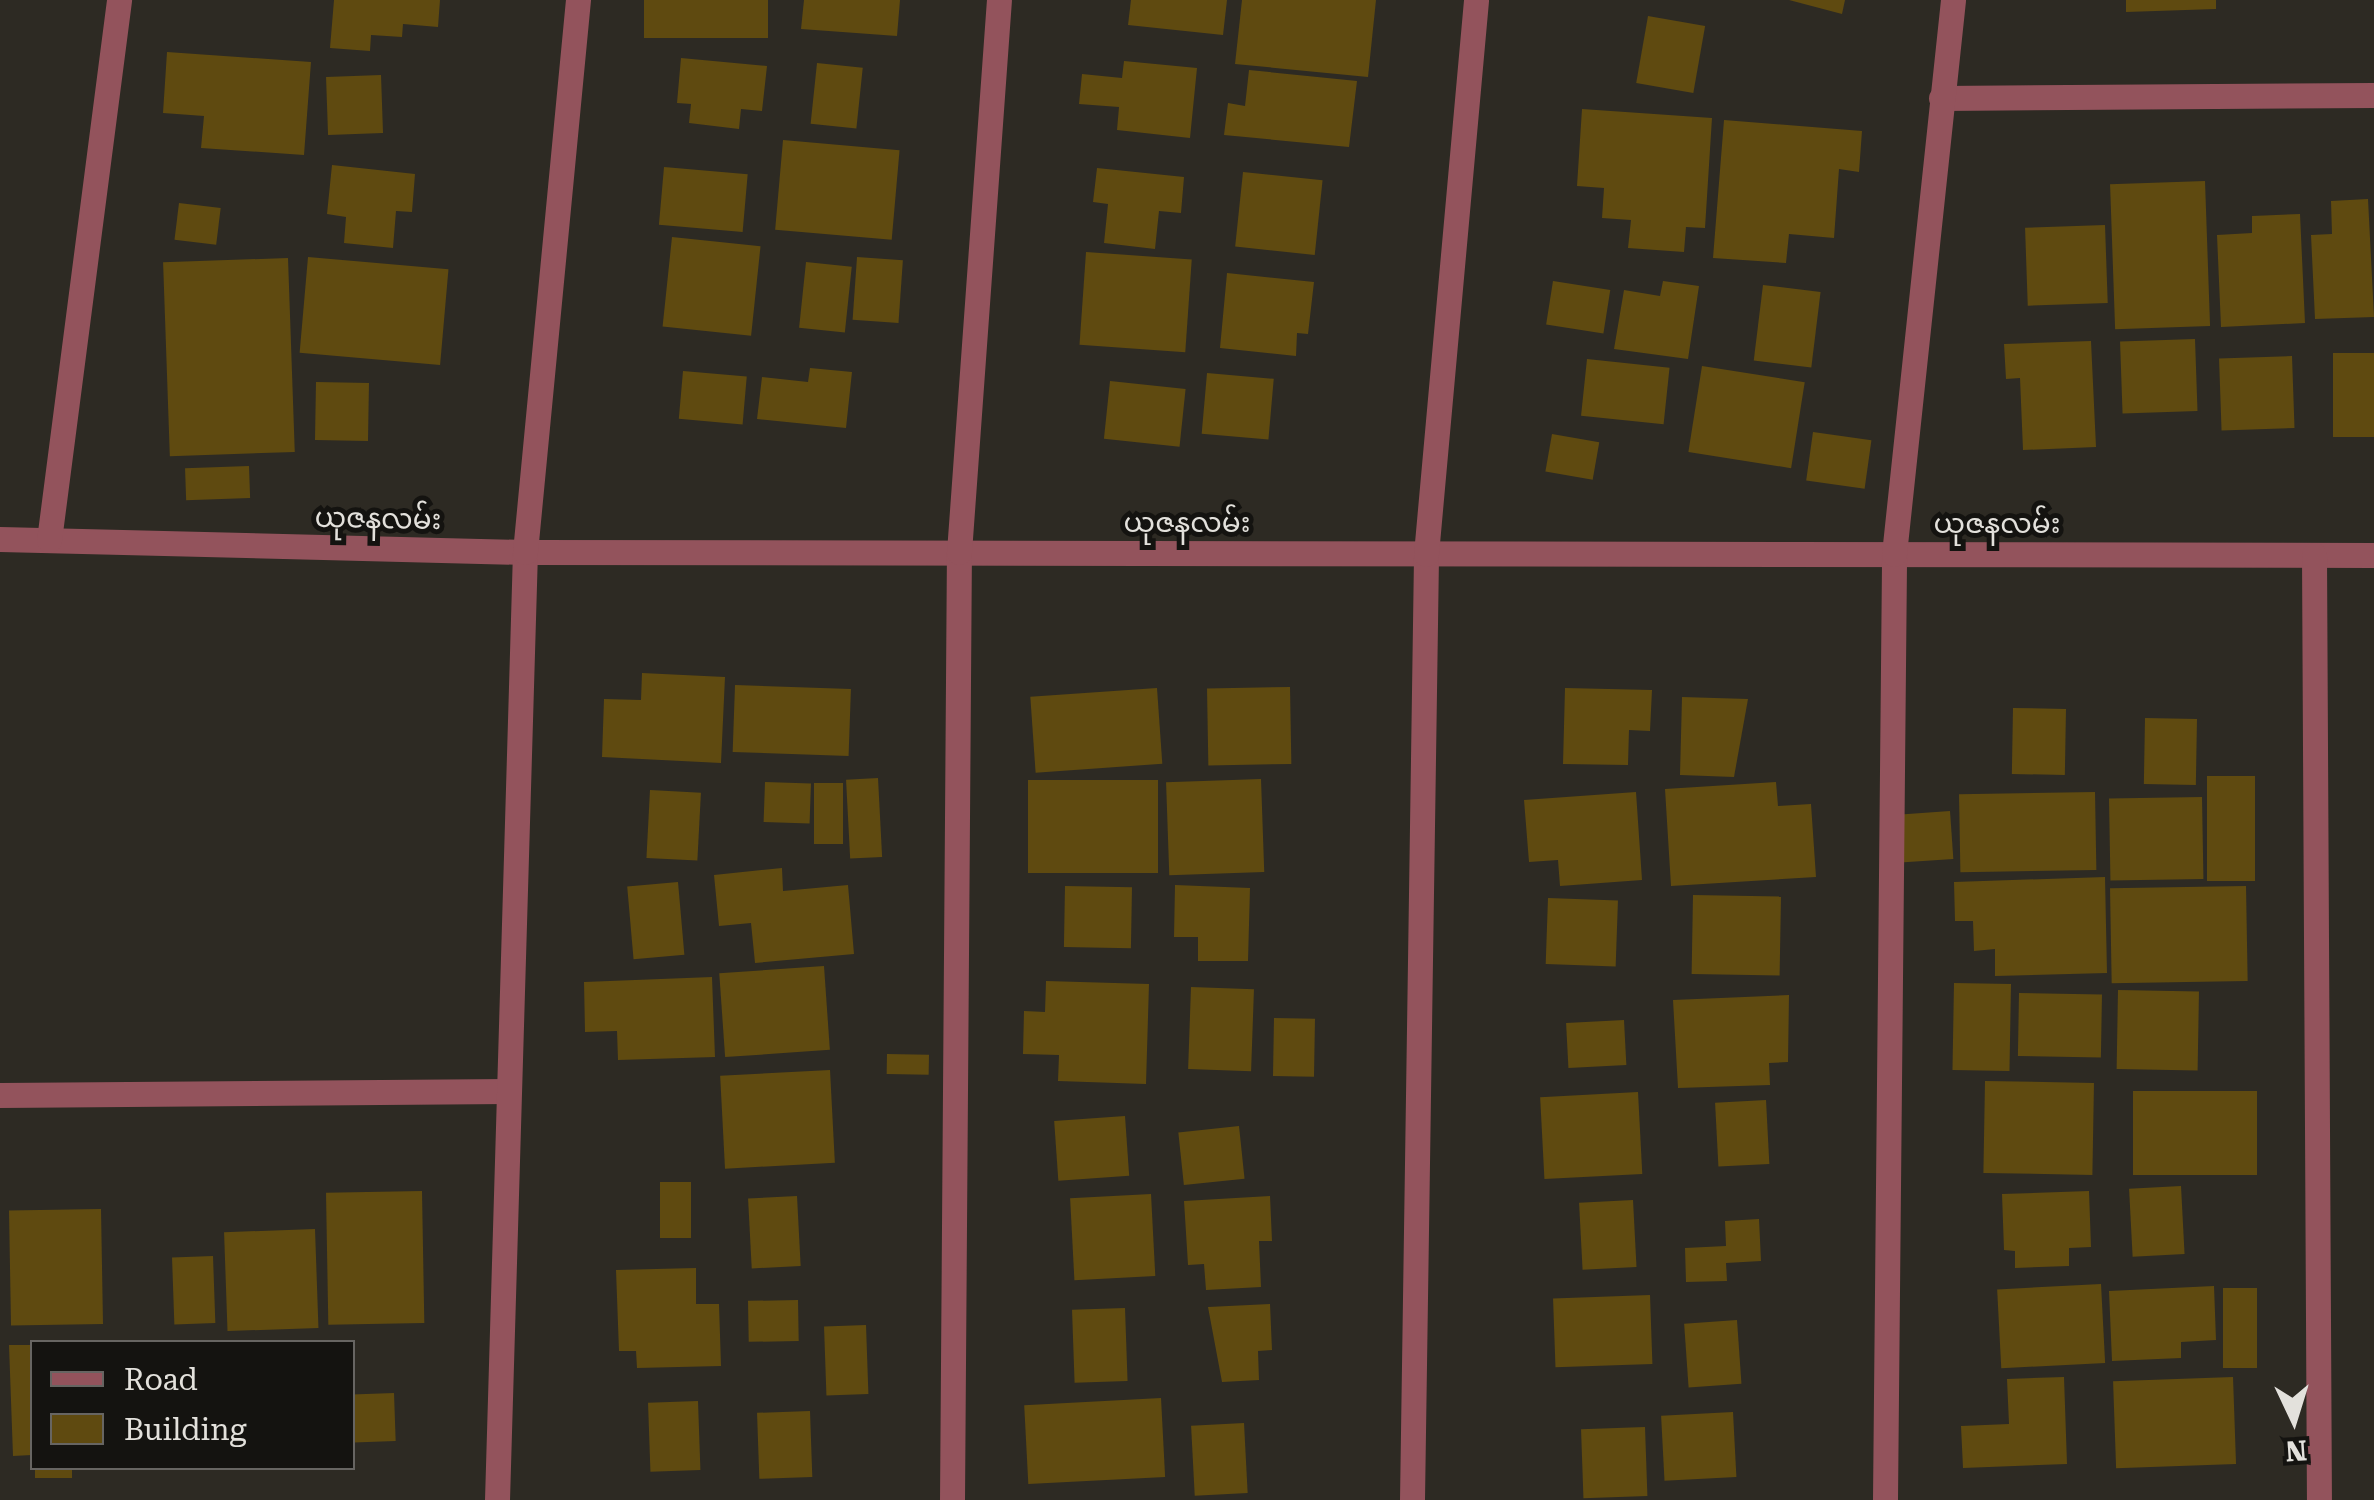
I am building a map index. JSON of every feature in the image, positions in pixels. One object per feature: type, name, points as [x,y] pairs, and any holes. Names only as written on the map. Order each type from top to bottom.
[{"type":"street","points":[[49,540],[119,0]]},
{"type":"street","points":[[497,1500],[525,552],[578,0]]},
{"type":"street","points":[[952,1500],[959,552],[998,0]]},
{"type":"street","points":[[1412,1500],[1426,554],[1476,0]]},
{"type":"street","points":[[1885,1500],[1894,554],[1953,0]]},
{"type":"street","points":[[1941,98],[2374,95]]},
{"type":"street","name":"ယုဇနလမ်း","points":[[0,539],[525,552],[2374,555]]},
{"type":"street","points":[[2314,555],[2319,1500]]},
{"type":"street","points":[[0,1095],[508,1091]]},
{"type":"building","points":[[334,0],[440,0],[438,27],[403,24],[402,37],[371,35],[370,51],[330,48]]},
{"type":"building","points":[[644,0],[768,0],[768,38],[644,38]]},
{"type":"building","points":[[804,0],[900,0],[897,36],[801,29]]},
{"type":"building","points":[[1131,0],[1227,0],[1223,35],[1128,25]]},
{"type":"building","points":[[1242,0],[1376,0],[1368,77],[1235,64]]},
{"type":"building","points":[[1789,0],[1845,0],[1842,14]]},
{"type":"building","points":[[2126,0],[2216,0],[2216,9],[2126,12]]},
{"type":"building","points":[[1648,16],[1705,26],[1693,93],[1636,83]]},
{"type":"building","points":[[167,52],[311,62],[304,155],[201,148],[204,116],[163,113]]},
{"type":"building","points":[[681,58],[767,66],[762,111],[741,109],[739,129],[689,123],[691,104],[677,103]]},
{"type":"building","points":[[1124,61],[1197,68],[1190,138],[1117,130],[1119,107],[1079,104],[1082,74],[1122,78]]},
{"type":"building","points":[[817,63],[863,68],[856,128],[811,124]]},
{"type":"building","points":[[1249,70],[1357,81],[1349,147],[1224,135],[1228,103],[1245,106]]},
{"type":"building","points":[[381,75],[383,133],[328,135],[326,77]]},
{"type":"building","points":[[1582,109],[1712,118],[1705,228],[1686,227],[1684,252],[1628,248],[1631,220],[1602,218],[1604,188],[1577,186]]},
{"type":"building","points":[[1724,120],[1862,131],[1859,172],[1839,169],[1834,238],[1789,234],[1786,263],[1713,258]]},
{"type":"building","points":[[783,140],[900,150],[892,240],[775,230]]},
{"type":"building","points":[[332,165],[415,174],[412,212],[396,211],[393,248],[344,243],[346,217],[327,214]]},
{"type":"building","points":[[664,167],[748,174],[743,232],[659,225]]},
{"type":"building","points":[[1097,168],[1184,177],[1181,213],[1159,211],[1155,249],[1104,243],[1108,204],[1093,202]]},
{"type":"building","points":[[1243,172],[1323,180],[1315,255],[1235,247]]},
{"type":"building","points":[[2205,181],[2210,326],[2115,329],[2110,184]]},
{"type":"building","points":[[2368,199],[2374,317],[2315,319],[2311,235],[2332,234],[2331,201]]},
{"type":"building","points":[[179,203],[221,208],[216,245],[174,240]]},
{"type":"building","points":[[2300,214],[2305,323],[2221,327],[2217,235],[2252,233],[2252,216]]},
{"type":"building","points":[[2105,225],[2108,303],[2028,306],[2025,228]]},
{"type":"building","points":[[672,237],[761,246],[751,336],[663,327]]},
{"type":"building","points":[[1086,252],[1192,259],[1185,352],[1080,345]]},
{"type":"building","points":[[308,257],[448,269],[440,365],[300,353]]},
{"type":"building","points":[[857,257],[903,260],[898,323],[853,320]]},
{"type":"building","points":[[288,258],[295,452],[170,456],[163,262]]},
{"type":"building","points":[[806,262],[852,267],[845,332],[799,328]]},
{"type":"building","points":[[1227,273],[1314,282],[1308,334],[1297,333],[1296,356],[1220,348]]},
{"type":"building","points":[[1553,281],[1610,290],[1603,334],[1546,324]]},
{"type":"building","points":[[1663,281],[1699,286],[1688,359],[1614,349],[1624,290],[1660,296]]},
{"type":"building","points":[[1763,285],[1821,292],[1811,368],[1754,360]]},
{"type":"building","points":[[2195,339],[2198,411],[2123,414],[2120,342]]},
{"type":"building","points":[[2091,341],[2096,447],[2023,450],[2020,378],[2006,379],[2004,344]]},
{"type":"building","points":[[2333,353],[2374,353],[2374,437],[2333,437]]},
{"type":"building","points":[[2292,356],[2295,428],[2222,431],[2219,359]]},
{"type":"building","points":[[1587,359],[1670,368],[1664,424],[1581,416]]},
{"type":"building","points":[[1702,366],[1805,382],[1791,468],[1688,452]]},
{"type":"building","points":[[810,368],[852,372],[846,428],[757,419],[762,377],[808,382]]},
{"type":"building","points":[[683,371],[747,377],[743,424],[679,419]]},
{"type":"building","points":[[1207,373],[1274,379],[1268,440],[1202,434]]},
{"type":"building","points":[[1110,381],[1186,389],[1180,447],[1104,439]]},
{"type":"building","points":[[316,382],[369,383],[368,441],[315,440]]},
{"type":"building","points":[[1813,432],[1871,440],[1865,489],[1806,481]]},
{"type":"building","points":[[1552,434],[1599,442],[1593,480],[1545,471]]},
{"type":"building","points":[[249,466],[250,498],[186,500],[185,468]]},
{"type":"building","points":[[642,673],[725,677],[721,763],[602,757],[604,699],[641,700]]},
{"type":"building","points":[[735,685],[851,689],[849,756],[733,752]]},
{"type":"building","points":[[1290,687],[1291,764],[1208,765],[1207,688]]},
{"type":"building","points":[[1157,688],[1162,764],[1036,773],[1030,697]]},
{"type":"building","points":[[1565,688],[1652,690],[1650,731],[1629,730],[1628,765],[1563,764]]},
{"type":"building","points":[[1682,697],[1748,699],[1734,777],[1680,775]]},
{"type":"building","points":[[2013,708],[2066,709],[2065,775],[2012,774]]},
{"type":"building","points":[[2145,718],[2197,719],[2196,785],[2144,784]]},
{"type":"building","points":[[2207,776],[2255,776],[2255,881],[2207,881]]},
{"type":"building","points":[[878,778],[882,857],[850,859],[846,780]]},
{"type":"building","points":[[1261,779],[1264,872],[1169,875],[1166,782]]},
{"type":"building","points":[[1028,780],[1158,780],[1158,873],[1028,873]]},
{"type":"building","points":[[765,782],[811,784],[810,824],[764,822]]},
{"type":"building","points":[[1776,782],[1778,806],[1811,804],[1816,877],[1671,886],[1665,789]]},
{"type":"building","points":[[814,783],[843,783],[843,844],[814,844]]},
{"type":"building","points":[[650,790],[701,793],[697,861],[646,858]]},
{"type":"building","points":[[1636,792],[1642,880],[1560,886],[1558,860],[1529,862],[1524,800]]},
{"type":"building","points":[[2095,792],[2096,870],[1960,872],[1959,794]]},
{"type":"building","points":[[2202,797],[2203,879],[2110,881],[2109,799]]},
{"type":"building","points":[[1950,811],[1953,859],[1900,863],[1897,815]]},
{"type":"building","points":[[782,868],[783,891],[848,885],[854,954],[755,963],[751,923],[719,926],[714,875]]},
{"type":"building","points":[[2105,877],[2107,973],[1995,976],[1995,949],[1974,951],[1973,921],[1955,921],[1954,882]]},
{"type":"building","points":[[678,882],[684,955],[634,959],[627,886]]},
{"type":"building","points":[[1175,885],[1250,888],[1248,961],[1198,961],[1198,937],[1174,937]]},
{"type":"building","points":[[1065,886],[1132,887],[1131,948],[1064,947]]},
{"type":"building","points":[[2246,886],[2248,981],[2112,983],[2110,888]]},
{"type":"building","points":[[1693,895],[1781,897],[1780,976],[1692,974]]},
{"type":"building","points":[[1548,898],[1618,900],[1616,966],[1546,964]]},
{"type":"building","points":[[824,966],[830,1050],[725,1057],[719,973]]},
{"type":"building","points":[[712,977],[715,1057],[618,1060],[617,1031],[585,1032],[584,982]]},
{"type":"building","points":[[1046,981],[1149,984],[1146,1084],[1058,1081],[1059,1055],[1023,1054],[1024,1011],[1045,1012]]},
{"type":"building","points":[[1954,983],[2011,984],[2009,1071],[1952,1070]]},
{"type":"building","points":[[1191,987],[1254,989],[1251,1071],[1188,1069]]},
{"type":"building","points":[[2118,990],[2199,991],[2198,1070],[2117,1069]]},
{"type":"building","points":[[2019,993],[2102,994],[2101,1057],[2018,1056]]},
{"type":"building","points":[[1789,995],[1788,1062],[1769,1063],[1770,1085],[1678,1088],[1673,1000]]},
{"type":"building","points":[[1274,1018],[1315,1019],[1314,1077],[1273,1076]]},
{"type":"building","points":[[1624,1020],[1626,1065],[1568,1068],[1566,1023]]},
{"type":"building","points":[[887,1054],[929,1055],[929,1075],[887,1074]]},
{"type":"building","points":[[830,1070],[835,1163],[725,1169],[720,1076]]},
{"type":"building","points":[[1985,1081],[2094,1083],[2092,1175],[1983,1173]]},
{"type":"building","points":[[2133,1091],[2257,1091],[2257,1175],[2133,1175]]},
{"type":"building","points":[[1638,1092],[1642,1174],[1544,1179],[1540,1097]]},
{"type":"building","points":[[1766,1100],[1769,1164],[1718,1167],[1715,1103]]},
{"type":"building","points":[[1125,1116],[1129,1176],[1058,1181],[1054,1121]]},
{"type":"building","points":[[1239,1126],[1245,1179],[1184,1185],[1178,1132]]},
{"type":"building","points":[[660,1182],[691,1182],[691,1238],[660,1238]]},
{"type":"building","points":[[2181,1186],[2185,1254],[2133,1257],[2129,1189]]},
{"type":"building","points":[[422,1191],[424,1323],[328,1325],[326,1193]]},
{"type":"building","points":[[2089,1191],[2091,1247],[2069,1248],[2069,1266],[2015,1268],[2015,1251],[2004,1250],[2002,1194]]},
{"type":"building","points":[[1151,1194],[1155,1276],[1074,1280],[1070,1198]]},
{"type":"building","points":[[797,1196],[801,1266],[752,1268],[748,1199]]},
{"type":"building","points":[[1270,1196],[1272,1241],[1259,1241],[1261,1287],[1206,1290],[1204,1264],[1188,1265],[1184,1201]]},
{"type":"building","points":[[1633,1200],[1637,1267],[1583,1270],[1579,1203]]},
{"type":"building","points":[[101,1209],[103,1324],[11,1326],[9,1211]]},
{"type":"building","points":[[1759,1219],[1761,1261],[1726,1263],[1727,1281],[1686,1282],[1685,1248],[1726,1246],[1725,1221]]},
{"type":"building","points":[[315,1229],[318,1328],[228,1331],[224,1232]]},
{"type":"building","points":[[213,1256],[215,1323],[174,1324],[172,1257]]},
{"type":"building","points":[[696,1268],[696,1304],[719,1304],[721,1366],[637,1368],[636,1351],[619,1351],[616,1270]]},
{"type":"building","points":[[2101,1284],[2105,1363],[2001,1368],[1997,1289]]},
{"type":"building","points":[[2214,1286],[2216,1340],[2181,1342],[2181,1358],[2112,1361],[2109,1291]]},
{"type":"building","points":[[2223,1288],[2257,1288],[2257,1368],[2223,1368]]},
{"type":"building","points":[[1650,1295],[1652,1364],[1555,1367],[1553,1298]]},
{"type":"building","points":[[798,1300],[799,1341],[749,1342],[748,1301]]},
{"type":"building","points":[[1270,1304],[1272,1350],[1258,1351],[1259,1380],[1222,1382],[1208,1307]]},
{"type":"building","points":[[1125,1308],[1128,1381],[1075,1383],[1072,1310]]},
{"type":"building","points":[[1737,1320],[1741,1384],[1689,1388],[1684,1324]]},
{"type":"building","points":[[866,1325],[868,1394],[826,1395],[824,1326]]},
{"type":"building","points":[[9,1345],[30,1345],[30,1455],[13,1456]]},
{"type":"building","points":[[2064,1377],[2067,1464],[1963,1468],[1961,1426],[2009,1424],[2007,1379]]},
{"type":"building","points":[[2233,1377],[2236,1464],[2116,1468],[2113,1381]]},
{"type":"building","points":[[394,1393],[396,1441],[355,1442],[355,1394]]},
{"type":"building","points":[[1161,1398],[1165,1477],[1028,1484],[1024,1405]]},
{"type":"building","points":[[698,1401],[700,1470],[650,1472],[648,1403]]},
{"type":"building","points":[[810,1411],[812,1477],[759,1479],[757,1413]]},
{"type":"building","points":[[1733,1412],[1736,1477],[1665,1481],[1661,1416]]},
{"type":"building","points":[[1244,1423],[1248,1493],[1195,1496],[1191,1426]]},
{"type":"building","points":[[1645,1427],[1647,1496],[1583,1498],[1581,1429]]},
{"type":"building","points":[[35,1470],[72,1470],[72,1478],[35,1478]]}]
